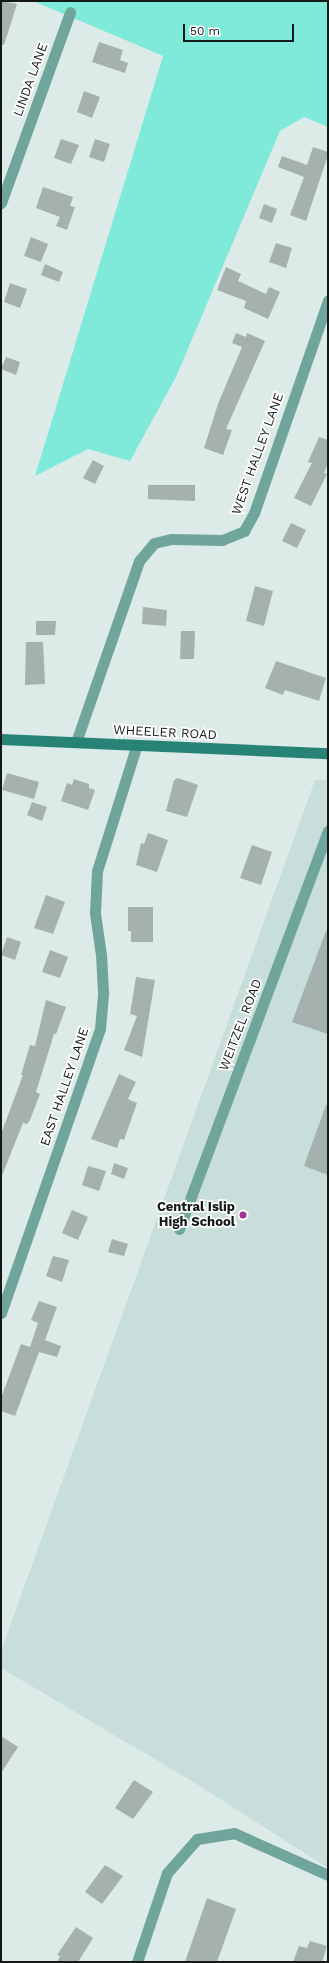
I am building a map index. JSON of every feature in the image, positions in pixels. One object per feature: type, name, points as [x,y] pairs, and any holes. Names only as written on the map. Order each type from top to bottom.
[{"type":"main road","name":"WHEELER ROAD","points":[[1,739],[136,746],[328,753]]},
{"type":"street","name":"LINDA LANE","points":[[1,203],[70,12]]},
{"type":"street","name":"WEST HALLEY LANE","points":[[76,742],[139,560],[154,543],[172,538],[222,540],[244,531],[254,513],[328,300]]},
{"type":"street","name":"EAST HALLEY LANE","points":[[1,1313],[100,1029],[103,992],[102,955],[95,913],[97,871],[136,746]]},
{"type":"street","name":"WEITZEL ROAD","points":[[179,1229],[328,831]]},
{"type":"street","points":[[137,1962],[167,1873],[197,1839],[234,1834],[328,1875]]},
{"type":"shaded area","name":"Central Islip High School","points":[[315,780],[328,780],[328,1868],[195,1783],[1,1668],[1,1651]]},
{"type":"green space","points":[[33,1],[328,1],[328,127],[304,117],[280,131],[176,377],[130,461],[88,449],[35,476],[163,56]]},
{"type":"building","points":[[1,1],[17,4],[4,45],[1,44]]},
{"type":"building","points":[[99,42],[123,50],[120,60],[128,63],[125,73],[92,62]]},
{"type":"building","points":[[84,91],[100,97],[92,118],[77,112]]},
{"type":"building","points":[[61,139],[79,145],[71,164],[54,158]]},
{"type":"building","points":[[95,139],[110,144],[104,162],[89,157]]},
{"type":"building","points":[[313,147],[328,152],[328,155],[306,221],[290,215],[304,177],[278,167],[282,156],[307,165]]},
{"type":"building","points":[[43,187],[73,197],[70,206],[75,207],[67,230],[56,226],[60,217],[36,208]]},
{"type":"building","points":[[264,204],[277,209],[272,223],[259,218]]},
{"type":"building","points":[[31,237],[48,244],[41,262],[24,256]]},
{"type":"building","points":[[276,243],[292,248],[286,268],[269,262]]},
{"type":"building","points":[[45,264],[63,272],[59,282],[41,275]]},
{"type":"building","points":[[226,267],[241,274],[238,281],[266,294],[269,287],[280,292],[268,319],[244,308],[246,301],[217,290]]},
{"type":"building","points":[[10,283],[27,289],[20,308],[4,302]]},
{"type":"building","points":[[236,333],[246,337],[247,333],[265,341],[226,429],[232,430],[223,455],[204,448],[218,404],[242,347],[232,343]]},
{"type":"building","points":[[6,357],[20,362],[16,375],[1,369]]},
{"type":"building","points":[[319,437],[328,440],[328,463],[324,473],[327,474],[311,506],[294,498],[312,463],[308,462]]},
{"type":"building","points":[[93,460],[104,466],[95,484],[83,478]]},
{"type":"building","points":[[148,485],[195,485],[195,501],[148,499]]},
{"type":"building","points":[[291,523],[306,530],[297,548],[282,541]]},
{"type":"building","points":[[255,586],[273,591],[264,626],[246,621]]},
{"type":"building","points":[[143,607],[167,610],[166,626],[142,624]]},
{"type":"building","points":[[36,621],[56,621],[55,635],[36,635]]},
{"type":"building","points":[[181,631],[195,631],[194,659],[180,659]]},
{"type":"building","points":[[26,642],[43,642],[45,684],[25,685]]},
{"type":"building","points":[[276,661],[326,678],[319,701],[285,690],[283,695],[265,688]]},
{"type":"building","points":[[7,773],[39,782],[34,799],[2,790]]},
{"type":"building","points":[[178,778],[198,785],[187,817],[166,811],[174,780]]},
{"type":"building","points":[[74,779],[89,784],[89,788],[95,790],[88,810],[61,801],[67,783],[72,785]]},
{"type":"building","points":[[32,802],[47,807],[42,821],[27,815]]},
{"type":"building","points":[[148,833],[168,840],[157,872],[136,865],[141,843],[144,844]]},
{"type":"building","points":[[252,845],[272,852],[261,885],[240,878]]},
{"type":"building","points":[[46,895],[65,902],[53,934],[34,928]]},
{"type":"building","points":[[128,907],[153,907],[153,942],[131,942],[131,931],[128,931]]},
{"type":"building","points":[[326,931],[328,932],[328,1034],[292,1022]]},
{"type":"building","points":[[7,937],[21,942],[15,960],[1,955]]},
{"type":"building","points":[[50,950],[68,957],[60,978],[42,972]]},
{"type":"building","points":[[136,977],[155,980],[142,1057],[124,1050],[137,1016],[130,1014]]},
{"type":"building","points":[[46,1000],[66,1007],[56,1034],[54,1034],[36,1092],[40,1094],[30,1120],[27,1124],[23,1123],[1,1178],[1,1134],[23,1075],[21,1075],[30,1045],[35,1046]]},
{"type":"building","points":[[119,1074],[136,1082],[128,1099],[137,1103],[124,1140],[120,1139],[117,1148],[91,1139]]},
{"type":"building","points":[[326,1105],[328,1105],[328,1175],[304,1166]]},
{"type":"building","points":[[114,1163],[128,1168],[124,1179],[111,1174]]},
{"type":"building","points":[[88,1166],[106,1171],[99,1191],[82,1185]]},
{"type":"building","points":[[72,1210],[88,1217],[78,1240],[62,1233]]},
{"type":"building","points":[[112,1239],[128,1244],[124,1256],[108,1252]]},
{"type":"building","points":[[53,1256],[69,1260],[62,1282],[46,1276]]},
{"type":"building","points":[[39,1301],[57,1307],[45,1340],[61,1346],[57,1357],[39,1352],[15,1416],[1,1411],[1,1398],[21,1344],[30,1347],[38,1323],[31,1320]]},
{"type":"building","points":[[1,1736],[18,1747],[1,1773]]},
{"type":"building","points":[[134,1780],[153,1792],[133,1819],[115,1808]]},
{"type":"building","points":[[105,1865],[123,1876],[102,1904],[85,1892]]},
{"type":"building","points":[[207,1898],[236,1909],[217,1962],[185,1962]]},
{"type":"building","points":[[76,1927],[93,1938],[78,1962],[57,1962],[60,1956],[57,1955]]},
{"type":"building","points":[[310,1941],[327,1946],[322,1962],[293,1962],[299,1946],[307,1948]]},
{"type":"place","name":"Central Islip High School","points":[[243,1215]]}]
